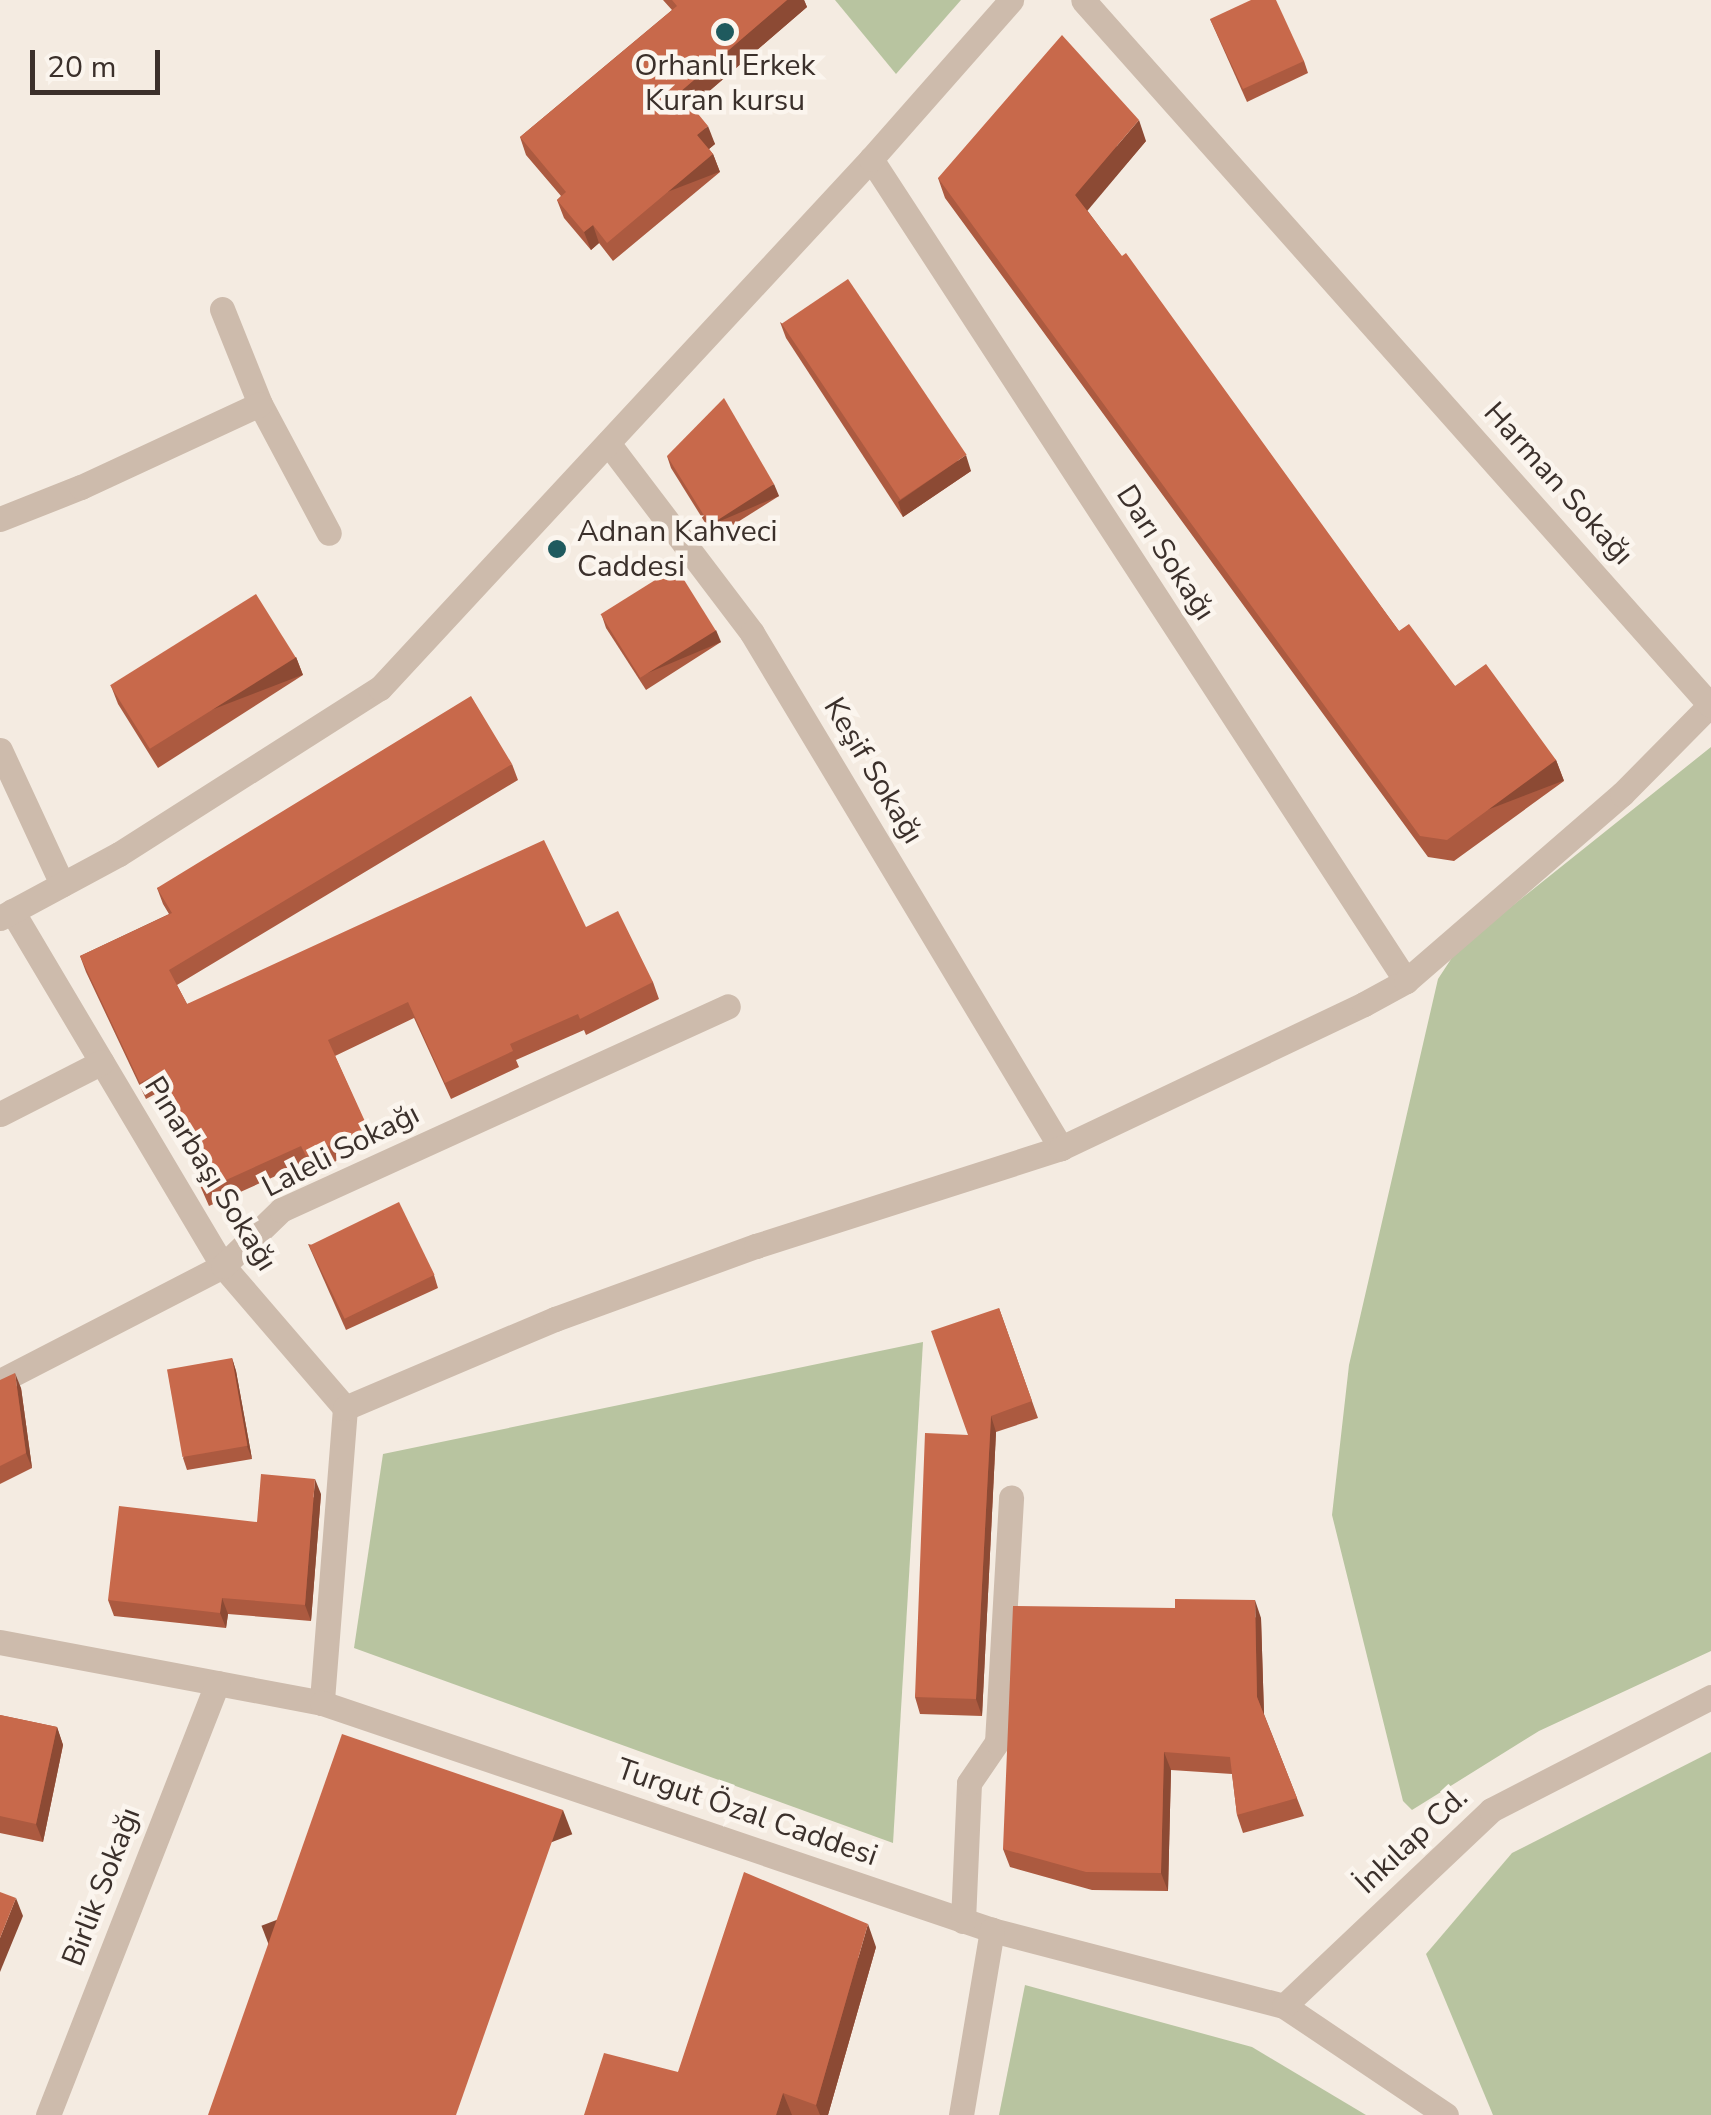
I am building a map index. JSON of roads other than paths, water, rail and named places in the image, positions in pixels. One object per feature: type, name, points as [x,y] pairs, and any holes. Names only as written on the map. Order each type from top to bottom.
[{"type":"street","points":[[6,914],[119,854],[380,688],[871,160],[1011,0]]},
{"type":"street","name":"Harman Sokağı","points":[[1083,0],[1710,705],[1622,794],[1406,982]]},
{"type":"street","name":"Darı Sokağı","points":[[871,160],[1024,402],[1406,982]]},
{"type":"street","points":[[222,310],[260,404],[328,532]]},
{"type":"street","points":[[0,520],[81,488],[260,404]]},
{"type":"street","name":"Keşif Sokağı","points":[[608,443],[752,634],[1061,1148]]},
{"type":"street","points":[[0,750],[62,884]]},
{"type":"street","name":"Pınarbaşı Sokağı","points":[[6,914],[102,1062],[224,1266],[345,1408]]},
{"type":"street","points":[[322,1703],[345,1408],[574,1312],[756,1246],[1061,1148],[1406,982]]},
{"type":"street","name":"Laleli Sokağı","points":[[0,1381],[224,1266],[282,1210],[728,1006]]},
{"type":"street","points":[[0,1114],[102,1062]]},
{"type":"street","points":[[963,1920],[969,1783],[997,1742],[1011,1497]]},
{"type":"street","name":"Turgut Özal Caddesi","points":[[0,1642],[322,1703],[992,1930],[1284,2006],[1446,2115]]},
{"type":"street","name":"Birlik Sokağı","points":[[48,2115],[217,1683]]},
{"type":"street","name":"İnkılap Cd.","points":[[1284,2006],[1490,1810],[1711,1697]]},
{"type":"street","points":[[961,2115],[992,1930]]},
{"type":"place","name":"Orhanlı Erkek Kuran kursu","points":[[725,32]]},
{"type":"place","name":"Adnan Kahveci Caddesi","points":[[557,549]]}]
